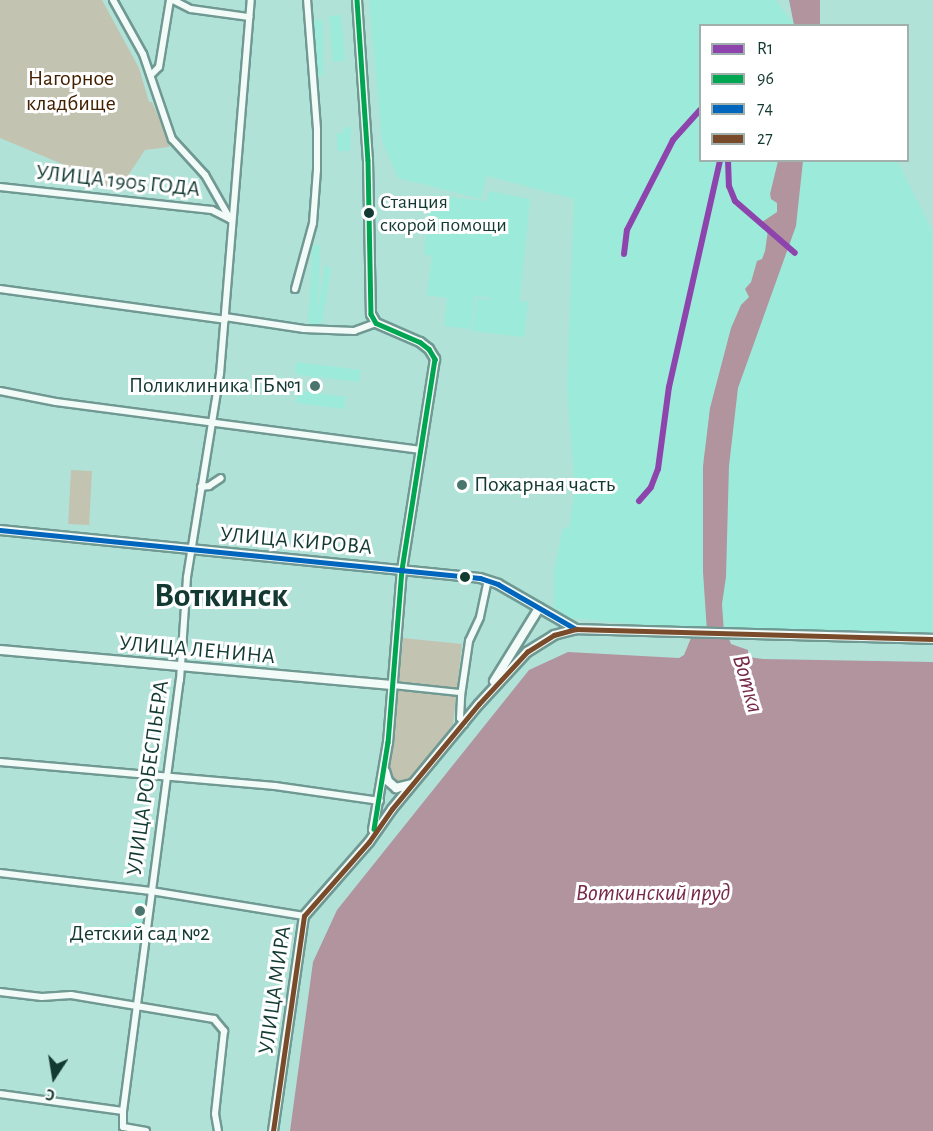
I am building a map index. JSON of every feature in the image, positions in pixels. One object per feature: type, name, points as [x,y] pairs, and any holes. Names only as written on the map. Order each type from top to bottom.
[{"type":"main road","points":[[357,0],[368,160],[370,312],[376,323]]},
{"type":"main road","name":"УЛИЦА МИРА","points":[[369,842],[380,801],[385,768],[390,685],[402,569],[435,359],[429,349],[420,342],[376,323]]},
{"type":"main road","name":"УЛИЦА КИРОВА","points":[[0,530],[402,569],[488,580],[576,629]]},
{"type":"main road","points":[[479,704],[539,608]]},
{"type":"main road","points":[[576,629],[933,639]]},
{"type":"main road","name":"УЛИЦА МИРА","points":[[273,1131],[304,916],[369,842],[392,809],[418,781],[479,704],[526,652],[554,635],[576,629]]},
{"type":"main road","name":"УЛИЦА ЛЕНИНА","points":[[0,650],[390,685]]},
{"type":"main road","points":[[385,768],[388,781],[396,788],[408,787],[418,781]]},
{"type":"street","points":[[113,0],[143,54],[172,139],[205,175],[231,219]]},
{"type":"street","points":[[151,75],[159,67],[172,0],[191,9],[249,17]]},
{"type":"street","name":"УЛИЦА РОБЕСПЬЕРА","points":[[146,1131],[123,1127],[123,1111],[181,666],[191,550],[213,422],[225,319],[231,219],[250,0]]},
{"type":"street","points":[[295,289],[313,223],[317,170],[317,129],[307,0]]},
{"type":"street","name":"УЛИЦА 1905 ГОДА","points":[[0,187],[212,210],[231,219]]},
{"type":"street","points":[[0,289],[304,329],[354,331],[376,323]]},
{"type":"street","points":[[0,391],[56,402],[421,450]]},
{"type":"street","points":[[201,487],[209,486],[221,478]]},
{"type":"street","points":[[464,724],[460,718],[461,696],[469,641],[480,617],[488,580]]},
{"type":"street","points":[[390,685],[459,692]]},
{"type":"street","points":[[0,762],[275,786],[380,801]]},
{"type":"street","points":[[0,873],[79,885],[152,891],[304,916]]},
{"type":"street","points":[[0,992],[42,997],[71,995],[208,1017],[222,1025],[224,1037],[215,1114],[218,1131]]},
{"type":"street","points":[[0,1094],[123,1111]]},
{"type":"shaded area","points":[[369,0],[775,0],[792,21],[829,24],[699,24],[699,162],[898,162],[933,232],[933,634],[739,628],[732,633],[570,618],[554,607],[554,571],[563,527],[569,528],[575,489],[567,388],[574,199],[487,176],[481,199],[398,178],[382,141]]},
{"type":"shaded area","points":[[341,15],[345,61],[333,62],[329,16]]},
{"type":"shaded area","points":[[312,20],[323,20],[323,76],[312,76]]},
{"type":"shaded area","points":[[344,127],[351,127],[350,151],[337,151],[337,133],[343,133]]},
{"type":"shaded area","points":[[489,191],[530,199],[520,301],[528,302],[524,337],[472,331],[477,298],[489,300],[493,298],[475,296],[471,329],[444,326],[447,298],[427,295],[432,256],[424,254],[431,195],[486,201]]},
{"type":"shaded area","points":[[313,245],[320,245],[317,325],[308,324]]},
{"type":"shaded area","points":[[325,266],[331,267],[322,324],[316,323]]},
{"type":"shaded area","name":"Поликлиника ГБ№1","points":[[296,362],[361,370],[359,382],[318,377],[316,393],[346,397],[344,409],[296,403],[298,391],[312,392],[314,377],[295,374]]},
{"type":"shaded area","name":"Детский сад №2","points":[[135,900],[147,901],[144,932],[131,929],[120,935],[119,939],[104,937],[104,926],[114,928],[114,924],[120,924],[120,928],[132,922]]},
{"type":"green space","name":"Нагорное кладбище","points":[[0,0],[102,0],[139,68],[149,102],[152,102],[170,144],[169,147],[145,150],[117,192],[74,169],[0,138]]},
{"type":"green space","points":[[71,470],[92,471],[89,525],[68,524]]},
{"type":"green space","points":[[403,638],[462,644],[453,724],[408,781],[394,785],[389,773]]},
{"type":"water","points":[[789,0],[820,0],[820,24],[794,24]]},
{"type":"water","points":[[778,162],[803,162],[796,226],[738,388],[729,466],[726,577],[722,604],[724,633],[707,632],[703,572],[703,466],[710,408],[731,328],[741,305],[749,297],[745,289],[751,282],[757,261],[762,259],[765,251],[768,230],[762,222],[777,212],[777,203],[771,199],[770,194]]},
{"type":"water","name":"Воткинский пруд","points":[[691,638],[729,639],[731,644],[748,650],[748,657],[763,659],[933,662],[933,1131],[290,1131],[313,962],[337,910],[529,670],[568,652],[679,658],[684,655]]},
{"type":"transit line","name":"96","points":[[357,0],[368,160],[371,314],[376,323],[420,342],[429,349],[435,359],[402,569],[388,742],[374,829]]},
{"type":"transit line","name":"R1","points":[[624,254],[627,230],[673,140],[699,111]]},
{"type":"transit line","name":"R1","points":[[639,501],[651,487],[658,469],[669,387],[720,162]]},
{"type":"transit line","name":"R1","points":[[728,162],[729,186],[735,201],[795,253]]},
{"type":"transit line","name":"74","points":[[0,530],[480,578],[498,584],[576,629]]},
{"type":"transit line","name":"27","points":[[273,1131],[304,916],[369,842],[392,809],[479,704],[527,652],[554,635],[576,629],[933,639]]},
{"type":"place","name":"Станция скорой помощи","points":[[369,213]]},
{"type":"place","name":"Поликлиника ГБ№1","points":[[315,386]]},
{"type":"place","name":"Пожарная часть","points":[[462,485]]},
{"type":"place","name":"Детский сад №2","points":[[140,911]]},
{"type":"district","name":"Воткинск","points":[[221,597]]},
{"type":"water label","name":"Вотка","points":[[747,684]]}]
